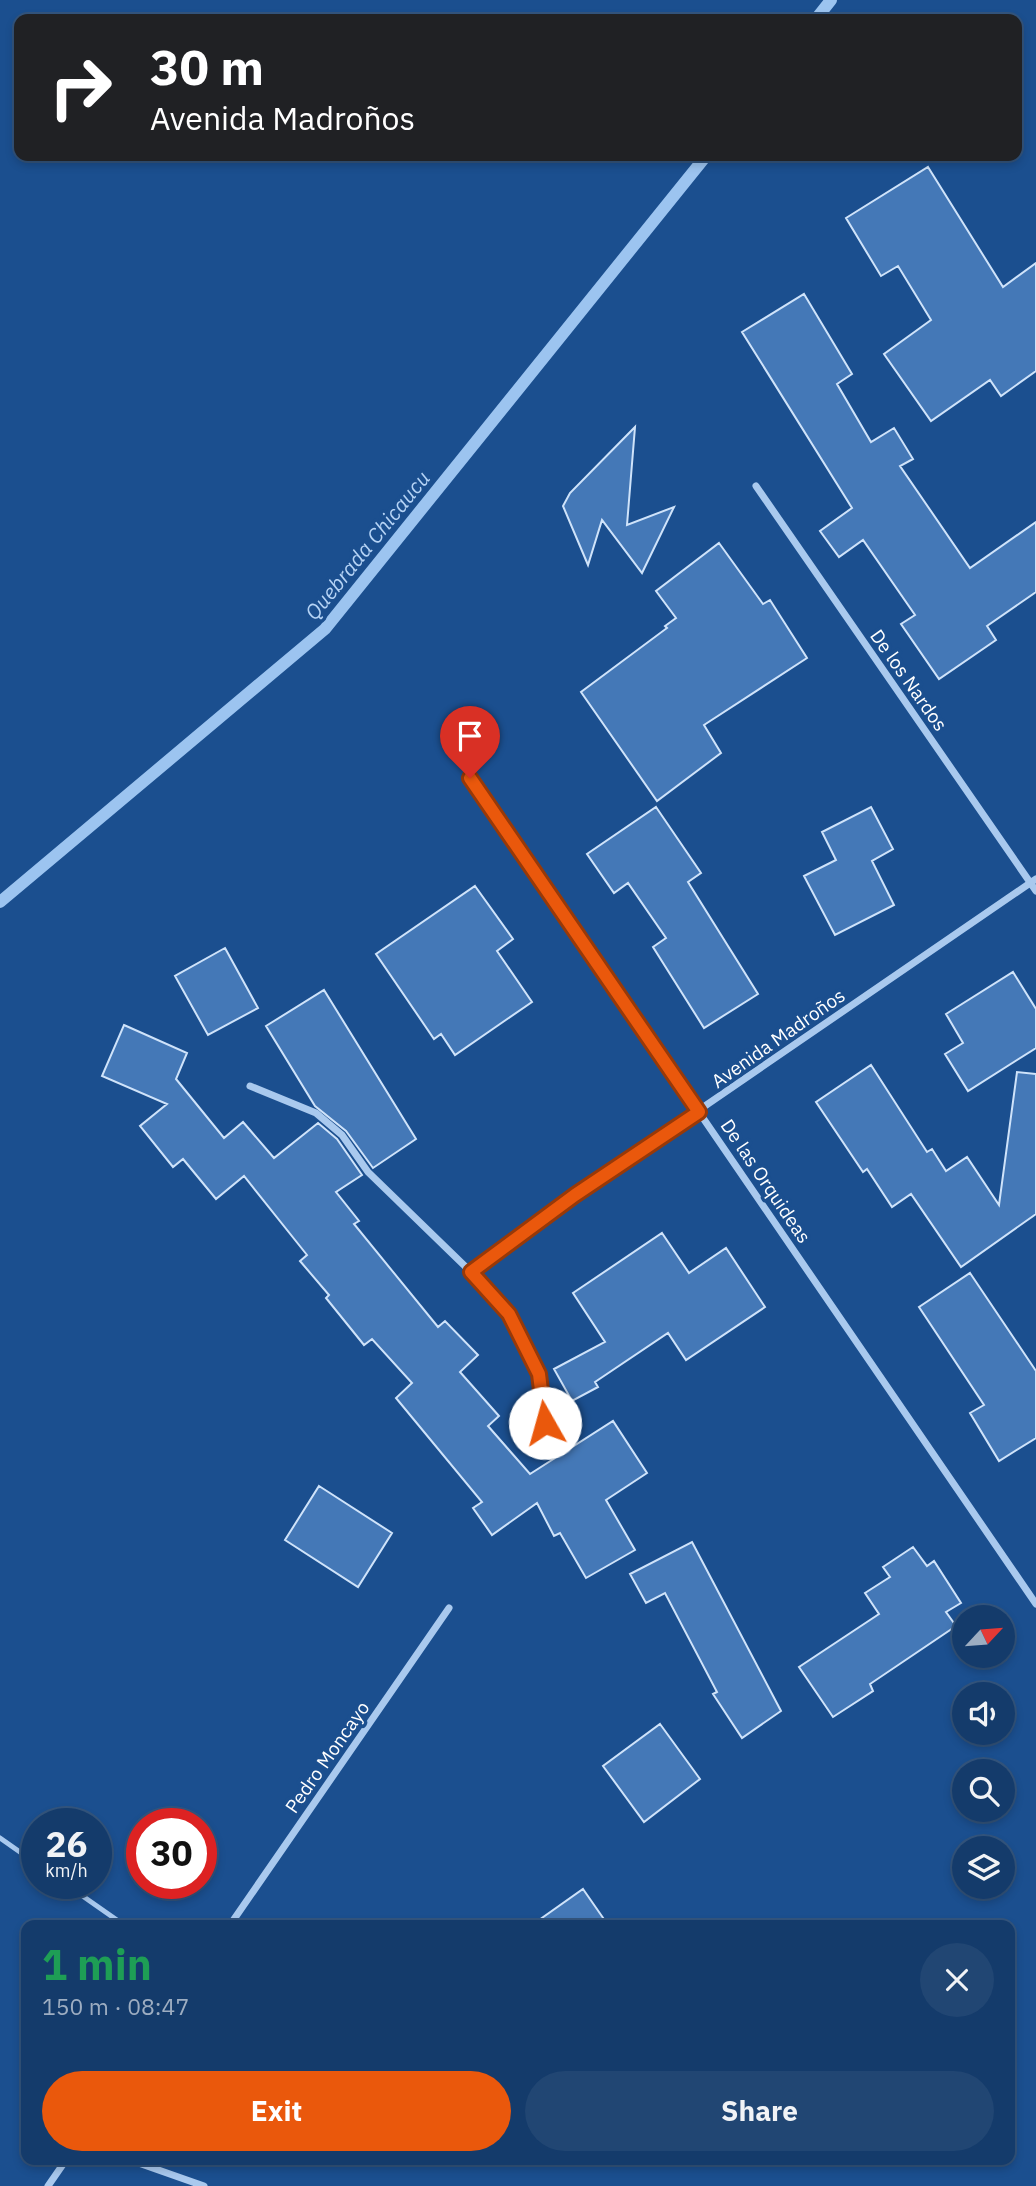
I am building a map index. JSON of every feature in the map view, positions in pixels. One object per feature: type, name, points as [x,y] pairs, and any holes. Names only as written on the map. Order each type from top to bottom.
[{"type":"street","name":"De los Nardos","points":[[756,486],[1033,881],[1036,891]]},
{"type":"street","name":"De las Orquideas","points":[[470,778],[1036,1604]]},
{"type":"street","name":"Avenida Madroños","points":[[471,1272],[575,1195],[1033,881]]},
{"type":"street","points":[[250,1086],[316,1113],[342,1135],[368,1172],[471,1272],[509,1314],[539,1374],[545,1423],[539,1456]]},
{"type":"street","name":"Pedro Moncayo","points":[[233,1920],[449,1608]]},
{"type":"street","points":[[48,2186],[63,2165]]},
{"type":"street","points":[[144,2165],[204,2186]]},
{"type":"lane","points":[[0,1838],[21,1853]]},
{"type":"lane","points":[[87,1899],[117,1920]]},
{"type":"building","points":[[928,167],[1003,287],[1036,263],[1036,371],[1001,396],[990,380],[931,421],[884,354],[931,320],[898,266],[881,276],[846,218]]},
{"type":"building","points":[[804,294],[852,374],[837,384],[871,442],[894,428],[913,459],[900,466],[970,568],[1036,522],[1036,592],[987,626],[996,640],[939,679],[901,624],[915,615],[863,540],[839,557],[820,531],[852,508],[742,332]]},
{"type":"building","points":[[635,427],[627,525],[674,507],[642,573],[602,520],[588,565],[563,506],[570,493]]},
{"type":"building","points":[[719,543],[763,604],[770,600],[807,658],[704,725],[721,753],[657,801],[581,692],[667,628],[665,626],[676,618],[656,591]]},
{"type":"building","points":[[656,807],[701,873],[688,882],[758,994],[704,1028],[653,947],[666,938],[628,883],[614,893],[587,854]]},
{"type":"building","points":[[871,807],[893,849],[872,861],[894,905],[835,935],[804,876],[836,860],[822,832]]},
{"type":"building","points":[[475,886],[513,939],[497,951],[532,1002],[455,1055],[441,1034],[434,1039],[376,954]]},
{"type":"building","points":[[225,948],[258,1008],[208,1035],[175,976]]},
{"type":"building","points":[[1013,972],[1036,1009],[1036,1048],[968,1091],[945,1054],[963,1043],[946,1014]]},
{"type":"building","points":[[324,990],[416,1139],[373,1168],[346,1131],[315,1106],[266,1026]]},
{"type":"building","points":[[124,1025],[187,1053],[176,1079],[224,1138],[243,1122],[274,1158],[318,1123],[337,1139],[362,1175],[336,1192],[359,1221],[354,1224],[438,1327],[445,1321],[478,1355],[460,1372],[499,1416],[488,1426],[530,1474],[613,1421],[647,1473],[606,1500],[635,1550],[586,1578],[560,1533],[554,1536],[537,1503],[492,1535],[473,1508],[482,1502],[396,1398],[412,1383],[372,1339],[364,1345],[326,1298],[329,1295],[300,1261],[307,1255],[244,1176],[216,1199],[183,1159],[173,1167],[140,1126],[167,1104],[102,1076]]},
{"type":"building","points":[[871,1065],[927,1152],[932,1149],[946,1171],[967,1157],[999,1205],[1017,1072],[1036,1074],[1036,1214],[961,1267],[911,1194],[892,1207],[867,1169],[863,1172],[816,1102]]},
{"type":"building","points":[[662,1233],[689,1273],[726,1248],[765,1307],[686,1360],[668,1333],[595,1382],[598,1387],[572,1401],[554,1369],[605,1342],[573,1293]]},
{"type":"building","points":[[970,1273],[1036,1371],[1036,1438],[999,1461],[970,1413],[984,1405],[919,1307]]},
{"type":"building","points":[[319,1486],[392,1533],[358,1587],[285,1540]]},
{"type":"building","points":[[692,1542],[781,1711],[742,1738],[713,1694],[717,1692],[665,1593],[646,1603],[630,1574]]},
{"type":"building","points":[[913,1547],[927,1566],[934,1561],[961,1603],[952,1605],[952,1608],[946,1612],[952,1620],[952,1629],[870,1684],[873,1691],[833,1717],[799,1667],[879,1614],[865,1593],[890,1577],[883,1567]]},
{"type":"building","points":[[660,1724],[700,1779],[644,1822],[603,1766]]},
{"type":"building","points":[[583,1889],[605,1920],[539,1920]]},
{"type":"waterway","name":"Quebrada Chicaucu","points":[[820,14],[831,0]]},
{"type":"waterway","name":"Quebrada Chicaucu","points":[[0,902],[325,629],[702,161]]},
{"type":"route","points":[[470,778],[699,1112],[575,1195],[471,1272],[509,1314],[539,1374],[545,1423]]}]
